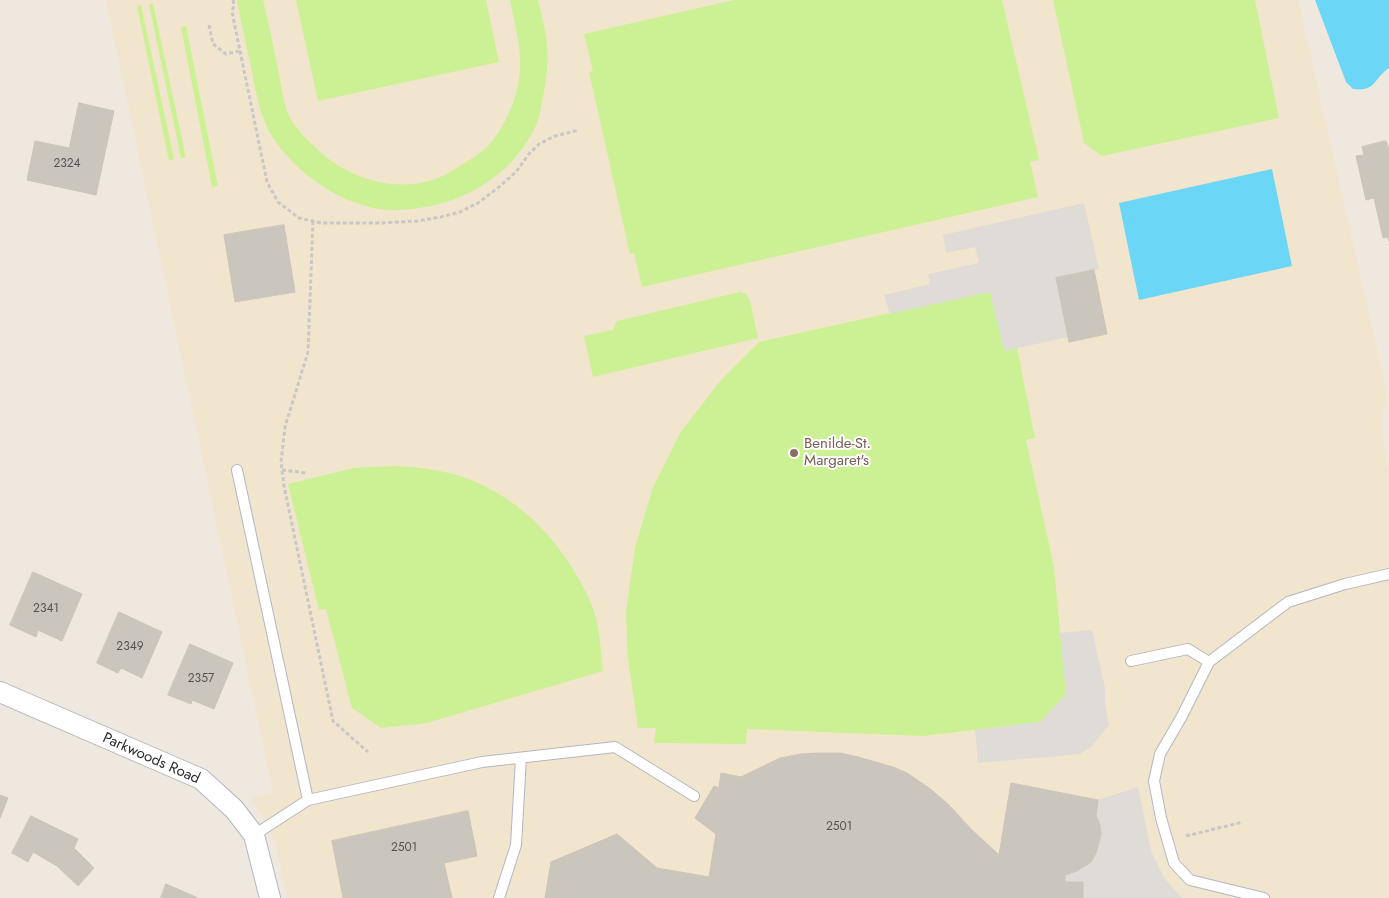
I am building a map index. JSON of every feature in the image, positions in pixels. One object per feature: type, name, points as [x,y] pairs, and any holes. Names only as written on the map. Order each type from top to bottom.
[{"type":"street","name":"Parkwoods Road","points":[[0,692],[201,779],[234,809],[254,835],[270,898]]},
{"type":"lane","points":[[237,470],[308,800]]},
{"type":"lane","points":[[1264,898],[1190,880],[1174,863],[1161,818],[1154,781],[1160,754],[1182,716],[1209,662],[1288,602],[1345,584],[1389,574]]},
{"type":"lane","points":[[1131,661],[1188,649],[1209,662]]},
{"type":"lane","points":[[254,835],[308,800],[482,762],[614,747],[694,796]]},
{"type":"lane","points":[[499,898],[516,845],[521,758]]},
{"type":"path","points":[[233,0],[232,12],[267,182],[278,202],[298,218],[321,223],[381,223],[416,221],[460,212],[478,203],[500,187],[516,172],[528,155],[539,144],[555,136],[579,130]]},
{"type":"path","points":[[209,24],[213,44],[226,54],[240,51]]},
{"type":"path","points":[[313,221],[308,352],[285,427],[281,462],[286,496],[333,721],[368,752]]},
{"type":"path","points":[[282,470],[306,473]]},
{"type":"path","points":[[1186,836],[1243,822]]},
{"type":"shaded area","name":"Benilde-St. Margaret's","points":[[106,0],[1298,0],[1388,398],[1383,411],[1382,423],[1389,469],[1389,898],[287,898],[275,841],[260,812],[249,798],[273,792]]},
{"type":"shaded area","points":[[1084,203],[1099,269],[1056,279],[1068,337],[1004,351],[990,292],[890,314],[884,295],[930,284],[928,274],[979,263],[975,247],[946,253],[943,235]]},
{"type":"shaded area","points":[[1092,630],[1105,688],[1105,704],[1109,725],[1091,747],[1080,754],[978,763],[975,730],[1040,722],[1066,694],[1060,633]]},
{"type":"shaded area","points":[[1138,787],[1151,851],[1165,879],[1182,898],[1083,898],[1083,882],[1065,882],[1065,875],[1077,871],[1096,853],[1101,834],[1096,816],[1098,800]]},
{"type":"green space","points":[[237,0],[263,0],[284,99],[294,125],[306,138],[339,166],[367,179],[383,183],[414,184],[441,177],[478,154],[498,134],[515,97],[520,67],[519,45],[510,0],[538,0],[543,22],[548,51],[546,78],[537,123],[517,156],[504,169],[473,191],[456,199],[419,208],[397,210],[373,208],[356,203],[325,188],[311,178],[286,155],[271,134],[262,115],[257,96]]},
{"type":"green space","points":[[296,0],[486,0],[499,62],[318,101]]},
{"type":"green space","points":[[734,0],[1002,0],[1039,160],[1030,162],[1038,197],[642,287],[634,253],[630,254],[589,72],[593,71],[584,34]]},
{"type":"green space","points":[[1053,0],[1255,0],[1279,118],[1102,156],[1084,143]]},
{"type":"green space","points":[[153,3],[186,158],[181,158],[149,4]]},
{"type":"green space","points":[[141,5],[174,159],[169,161],[137,6]]},
{"type":"green space","points":[[186,26],[218,186],[212,187],[181,27]]},
{"type":"green space","points":[[990,291],[1004,351],[1017,348],[1035,438],[1026,440],[1054,567],[1066,694],[1040,722],[923,736],[747,729],[746,744],[654,743],[656,728],[638,728],[628,658],[626,612],[635,548],[652,490],[680,433],[721,380],[759,342]]},
{"type":"green space","points":[[740,292],[746,294],[750,301],[758,338],[593,377],[584,336],[613,330],[617,321]]},
{"type":"green space","points":[[396,466],[439,471],[471,480],[505,498],[535,522],[560,550],[589,598],[597,624],[603,671],[427,723],[381,728],[352,708],[326,609],[319,610],[288,484],[354,468]]},
{"type":"water","points":[[1315,0],[1389,0],[1389,68],[1370,87],[1366,89],[1353,89],[1346,82]]},
{"type":"water","points":[[1272,169],[1292,266],[1139,300],[1119,203]]},
{"type":"building","points":[[79,103],[114,111],[96,195],[27,180],[35,141],[69,148]]},
{"type":"building","points":[[1386,141],[1389,149],[1389,241],[1388,237],[1383,238],[1374,198],[1366,200],[1356,156],[1364,155],[1362,147]]},
{"type":"building","points":[[284,225],[295,292],[235,302],[224,235]]},
{"type":"building","points":[[1094,270],[1107,334],[1069,342],[1056,278]]},
{"type":"building","points":[[33,572],[82,594],[62,641],[38,630],[36,637],[10,625]]},
{"type":"building","points":[[119,612],[162,632],[142,678],[121,668],[118,673],[97,663]]},
{"type":"building","points":[[190,644],[233,663],[214,709],[192,700],[191,704],[168,695]]},
{"type":"building","points":[[820,753],[840,753],[858,757],[907,773],[948,804],[999,855],[1011,783],[1098,800],[1096,816],[1101,834],[1096,853],[1091,862],[1077,871],[1065,875],[1065,882],[1083,882],[1083,898],[545,898],[551,862],[617,834],[657,868],[709,877],[716,834],[695,818],[714,786],[719,788],[721,773],[741,777],[780,758]]},
{"type":"building","points":[[0,795],[8,798],[0,818]]},
{"type":"building","points":[[468,811],[477,856],[444,863],[452,898],[343,898],[332,841]]},
{"type":"building","points":[[31,816],[78,839],[74,848],[94,868],[78,886],[57,866],[33,852],[28,862],[12,853]]},
{"type":"building","points":[[166,884],[198,898],[161,898]]},
{"type":"place","name":"Benilde-St. Margaret's","points":[[794,453]]}]
